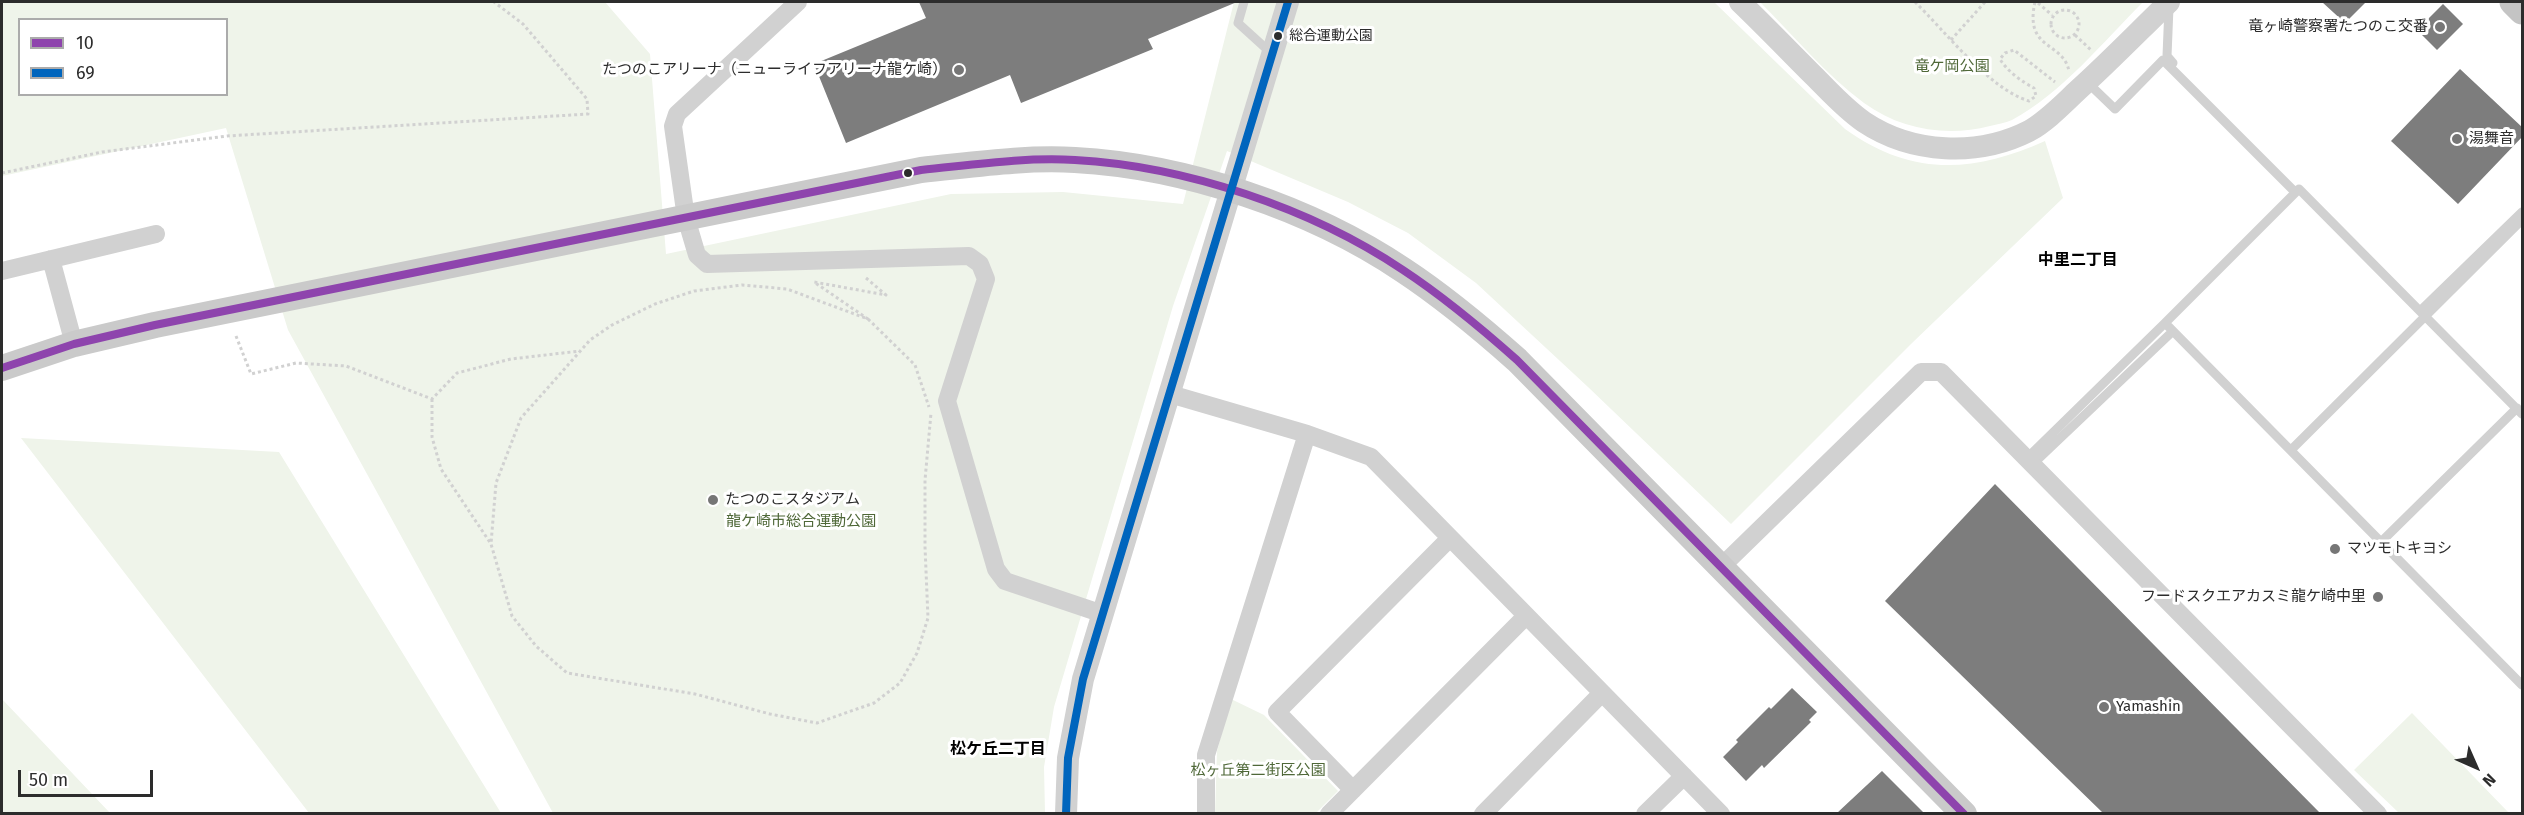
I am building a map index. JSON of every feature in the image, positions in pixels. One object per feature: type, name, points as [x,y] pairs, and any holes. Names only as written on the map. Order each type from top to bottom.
[{"type":"main road","points":[[2512,2],[2523,12]]},
{"type":"main road","points":[[2,368],[74,344],[155,325],[921,170],[998,162],[1072,160],[1101,162],[1176,175],[1289,211],[1360,244],[1402,268],[1442,297],[1517,360],[1964,813]]},
{"type":"street","points":[[798,2],[677,114],[673,126],[686,218],[697,255],[707,264],[969,256],[980,264],[986,279],[947,401],[996,569],[1005,581],[1103,614]]},
{"type":"street","points":[[1066,813],[1068,758],[1083,679],[1170,394],[1229,190],[1288,2]]},
{"type":"street","points":[[1740,2],[1839,101],[1863,121],[1881,132],[1913,144],[1947,149],[1986,146],[2030,130],[2046,119],[2087,82],[2169,2]]},
{"type":"street","points":[[2,270],[156,234]]},
{"type":"street","points":[[51,259],[74,344]]},
{"type":"street","points":[[1720,568],[1922,372],[1941,372],[2378,813]]},
{"type":"street","points":[[1170,394],[1307,434],[1371,457],[1721,813]]},
{"type":"street","points":[[1206,813],[1206,755],[1307,434]]},
{"type":"street","points":[[1353,790],[1278,712],[1450,538]]},
{"type":"street","points":[[1329,813],[1526,616]]},
{"type":"street","points":[[1483,813],[1602,693]]},
{"type":"street","points":[[1645,813],[1684,776]]},
{"type":"lane","points":[[1244,2],[1238,23],[1272,55]]},
{"type":"lane","points":[[2169,2],[2167,56],[2297,191]]},
{"type":"lane","points":[[2087,82],[2115,109],[2163,60],[2423,313],[2520,411],[2382,541]]},
{"type":"lane","points":[[2030,461],[2297,191]]},
{"type":"lane","points":[[2291,450],[2523,212]]},
{"type":"lane","points":[[2423,313],[2523,220]]},
{"type":"lane","points":[[2165,323],[2523,685]]},
{"type":"lane","points":[[2030,461],[2173,331]]},
{"type":"path","points":[[2,173],[102,152],[227,136],[588,114],[587,99],[522,24],[494,2]]},
{"type":"path","points":[[1915,2],[1980,68],[2015,97],[2030,101],[2036,96],[2034,88],[2002,64],[2000,59],[2005,53],[2014,50],[2023,55],[2054,82],[2064,78],[2070,69],[2035,34],[2033,24],[2038,2]]},
{"type":"path","points":[[1951,40],[1985,2]]},
{"type":"path","points":[[2038,2],[2052,15]]},
{"type":"path","points":[[2052,15],[2071,10],[2080,21],[2075,35]]},
{"type":"path","points":[[2052,15],[2050,29],[2054,34],[2065,38],[2075,35]]},
{"type":"path","points":[[2075,35],[2096,56]]},
{"type":"path","points":[[581,351],[511,359],[457,373],[432,399],[432,437],[441,469],[491,544],[512,616],[536,646],[567,673],[694,694],[770,714],[817,723],[874,703],[900,683],[917,653],[928,618],[925,502],[931,414],[915,365],[868,319],[814,282],[886,295],[859,273]]},
{"type":"path","points":[[491,544],[496,483],[521,417],[590,340],[612,325],[655,304],[694,291],[742,285],[787,289],[868,319]]},
{"type":"path","points":[[236,336],[251,374],[296,363],[346,366],[432,399]]},
{"type":"green space","name":"龍ケ崎市総合運動公園","points":[[2,2],[605,2],[650,54],[666,254],[951,194],[1063,192],[1183,204],[1234,2],[1714,2],[1845,129],[1870,145],[1894,156],[1943,165],[1968,164],[1993,159],[2045,141],[2063,198],[1911,344],[1731,524],[1476,283],[1408,233],[1348,202],[1227,151],[1173,306],[1054,707],[1044,767],[1045,813],[553,813],[288,330],[226,128],[2,176]]},
{"type":"green space","name":"竜ケ岡公園","points":[[1760,2],[2143,2],[2065,82],[2030,109],[2007,122],[1974,129],[1941,131],[1893,120],[1864,103],[1823,68]]},
{"type":"green space","points":[[21,438],[279,452],[501,813],[309,813]]},
{"type":"green space","points":[[2,699],[110,813],[2,813]]},
{"type":"green space","name":"松ヶ丘第二街区公園","points":[[1231,699],[1264,715],[1338,791],[1316,813],[1215,814],[1217,751]]},
{"type":"green space","points":[[2412,713],[2509,813],[2399,813],[2354,770]]},
{"type":"building","name":"たつのこアリーナ（ニューライフアリーナ龍ケ崎）","points":[[919,2],[1237,2],[1148,39],[1153,49],[1021,103],[1010,75],[846,143],[814,64],[926,18]]},
{"type":"building","points":[[2322,2],[2366,2],[2345,23]]},
{"type":"building","name":"竜ヶ崎警察署たつのこ交番","points":[[2443,4],[2463,24],[2437,50],[2417,30]]},
{"type":"building","name":"湯舞音","points":[[2460,69],[2523,128],[2523,136],[2458,204],[2391,141]]},
{"type":"building","name":"Yamashin","points":[[1995,484],[2320,813],[2103,813],[1885,601]]},
{"type":"building","points":[[1792,688],[1817,712],[1809,720],[1811,722],[1764,768],[1762,765],[1746,781],[1723,757],[1738,742],[1736,740],[1769,707],[1771,709]]},
{"type":"building","points":[[1882,771],[1924,813],[1837,813]]},
{"type":"transit line","name":"69","points":[[1066,814],[1068,758],[1083,679],[1288,2]]},
{"type":"transit line","name":"10","points":[[2,368],[74,344],[155,325],[921,170],[1056,159],[1117,164],[1160,171],[1246,194],[1328,228],[1403,270],[1462,313],[1517,360],[1964,814]]},
{"type":"place","name":"竜ヶ崎警察署たつのこ交番","points":[[2440,27]]},
{"type":"place","name":"総合運動公園","points":[[1278,36]]},
{"type":"place","name":"たつのこアリーナ（ニューライフアリーナ龍ケ崎）","points":[[959,70]]},
{"type":"place","name":"湯舞音","points":[[2457,139]]},
{"type":"place","name":"たつのこスタジアム","points":[[713,500]]},
{"type":"place","name":"マツモトキヨシ","points":[[2335,549]]},
{"type":"place","name":"フードスクエアカスミ龍ケ崎中里","points":[[2378,597]]},
{"type":"place","name":"Yamashin","points":[[2104,707]]},
{"type":"district","name":"中里二丁目","points":[[2078,261]]},
{"type":"district","name":"松ケ丘二丁目","points":[[998,750]]}]
